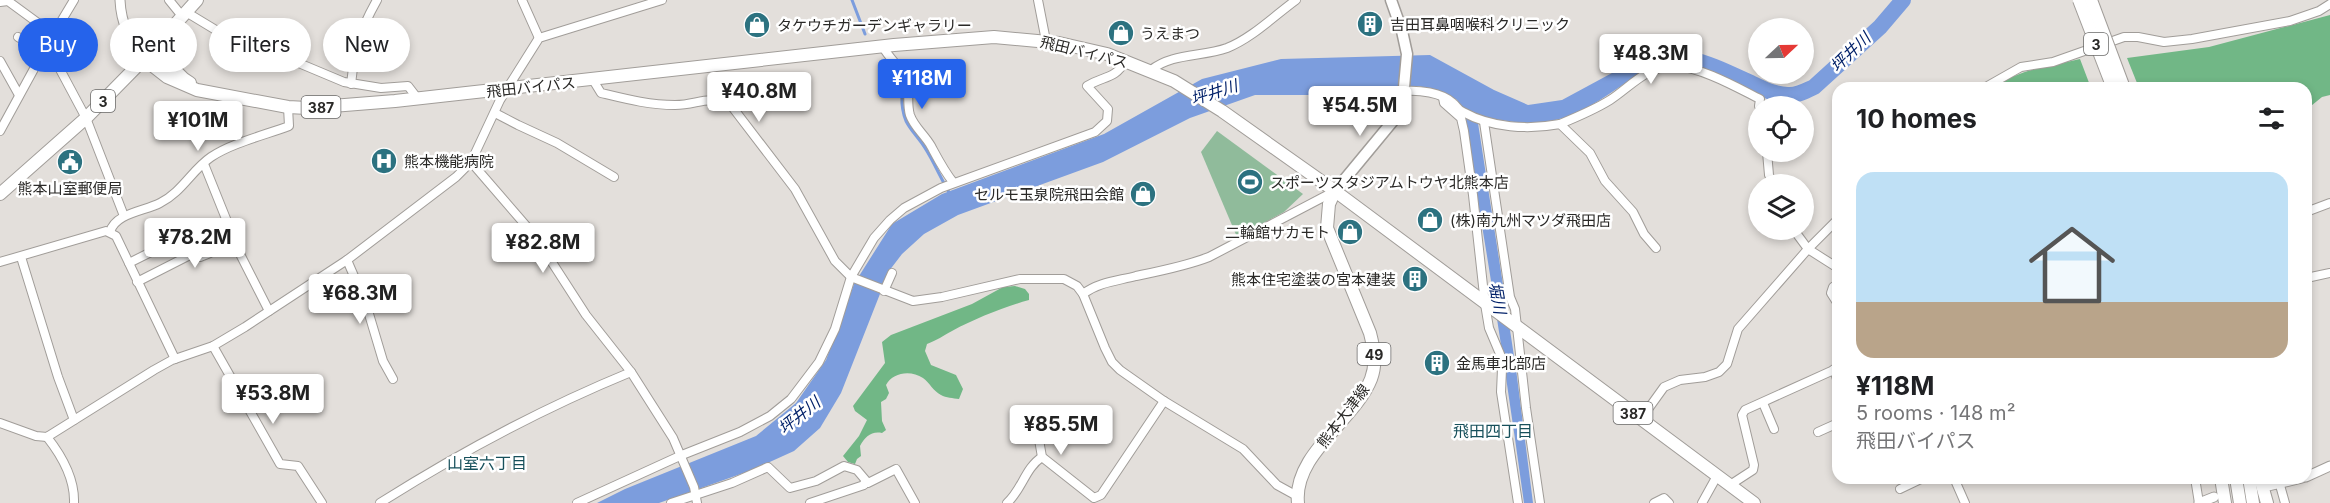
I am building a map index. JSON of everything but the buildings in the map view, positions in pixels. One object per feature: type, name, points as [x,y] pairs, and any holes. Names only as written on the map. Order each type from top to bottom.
[{"type":"main road","name":"3","points":[[182,17],[197,0]]},
{"type":"main road","points":[[1335,192],[1397,116],[1404,89],[1407,54],[1391,0]]},
{"type":"main road","name":"3","points":[[2079,0],[2112,82]]},
{"type":"main road","name":"3","points":[[2091,0],[2122,82]]},
{"type":"main road","points":[[182,17],[169,50],[170,59],[174,69],[181,77],[207,92]]},
{"type":"main road","name":"飛田バイパス","points":[[161,72],[197,90],[288,107],[332,107],[994,37],[1046,41],[1096,51],[1151,70],[1174,81],[1219,109],[1335,192],[1754,503]]},
{"type":"main road","name":"3","points":[[0,194],[86,118],[131,72]]},
{"type":"main road","name":"熊本大津線","points":[[1297,499],[1307,465],[1359,398],[1371,379],[1374,363],[1370,333],[1327,228],[1329,204],[1335,192]]},
{"type":"main road","points":[[2219,500],[2220,484]]},
{"type":"main road","points":[[2237,484],[2241,503]]},
{"type":"main road","points":[[2250,484],[2253,503]]},
{"type":"main road","points":[[2264,484],[2266,503]]},
{"type":"street","points":[[63,18],[74,0]]},
{"type":"street","points":[[120,0],[123,18]]},
{"type":"street","points":[[169,0],[182,17],[224,35],[258,46],[351,84],[381,88],[408,86],[418,99]]},
{"type":"street","points":[[351,84],[356,47],[366,20],[377,0]]},
{"type":"street","points":[[522,0],[539,38]]},
{"type":"street","points":[[0,423],[36,436],[47,437],[175,359],[213,346],[268,311],[346,260],[456,177],[471,162],[495,112],[539,38],[662,0]]},
{"type":"street","points":[[1038,0],[1046,41]]},
{"type":"street","points":[[1151,70],[1167,60],[1213,52],[1236,44],[1296,0]]},
{"type":"street","points":[[0,2],[8,1],[31,18]]},
{"type":"street","points":[[1995,82],[2021,67],[2053,62],[2124,37],[2164,42],[2192,39],[2290,21],[2319,11],[2330,4]]},
{"type":"street","points":[[883,47],[904,74],[908,85],[908,106],[914,123],[953,182]]},
{"type":"street","points":[[0,61],[19,95]]},
{"type":"street","points":[[577,503],[748,429],[770,416],[791,399],[819,362],[874,238],[890,220],[926,194],[953,182],[1075,140],[1102,127],[1107,122],[1108,109],[1087,86],[1115,74],[1125,61]]},
{"type":"street","points":[[1404,89],[1421,90],[1443,98],[1453,103],[1461,111],[1482,121],[1531,127],[1560,124],[1584,115],[1612,99],[1650,71],[1673,65],[1701,72],[1754,96]]},
{"type":"street","points":[[0,131],[32,72]]},
{"type":"street","points":[[59,72],[86,118],[124,216]]},
{"type":"street","points":[[593,80],[601,93],[646,104],[678,105],[715,99],[730,104],[795,189],[835,261],[854,279],[913,301],[942,297],[1020,279],[1064,279],[1077,286],[1083,294],[1112,362],[1120,370],[1164,401],[1243,449],[1277,484],[1297,499]]},
{"type":"street","points":[[1443,98],[1444,103],[1461,118],[1489,327],[1500,354],[1501,392],[1518,503]]},
{"type":"street","points":[[110,232],[112,226],[124,216],[159,204],[172,196],[204,164],[219,153],[289,126],[288,107]]},
{"type":"street","points":[[495,112],[518,126],[557,142],[614,177]]},
{"type":"street","points":[[1482,121],[1515,326],[1540,503]]},
{"type":"street","points":[[1560,124],[1590,153],[1605,181],[1633,212],[1644,234],[1656,248]]},
{"type":"street","points":[[471,162],[535,236],[586,315],[631,372],[683,458],[696,495]]},
{"type":"street","points":[[204,164],[207,166],[241,256],[268,311]]},
{"type":"street","points":[[1083,294],[1093,287],[1110,282],[1194,263],[1209,257],[1335,192]]},
{"type":"street","points":[[2312,210],[2330,203]]},
{"type":"street","points":[[1641,419],[1664,387],[1680,380],[1705,377],[1719,372],[1727,364],[1738,329],[1832,225]]},
{"type":"street","points":[[137,282],[190,255],[200,257],[210,254],[231,229]]},
{"type":"street","points":[[0,262],[106,231],[110,232],[116,236],[175,359]]},
{"type":"street","points":[[1801,240],[1808,249],[1832,264]]},
{"type":"street","points":[[129,263],[163,246]]},
{"type":"street","points":[[21,257],[74,420]]},
{"type":"street","points":[[346,260],[366,304],[383,362],[393,379]]},
{"type":"street","points":[[882,290],[892,273]]},
{"type":"street","points":[[2312,278],[2330,273]]},
{"type":"street","points":[[213,346],[280,464],[298,466],[322,503]]},
{"type":"street","points":[[1730,485],[1753,470],[1754,465],[1742,415],[1745,410],[1832,370]]},
{"type":"street","points":[[380,503],[492,435],[567,399],[631,372]]},
{"type":"street","points":[[1044,412],[1038,434],[1042,457],[1094,498],[1099,498],[1164,401]]},
{"type":"street","points":[[1763,403],[1774,429]]},
{"type":"street","points":[[1818,432],[1832,426]]},
{"type":"street","points":[[47,437],[66,467],[72,482],[74,503]]},
{"type":"street","points":[[1007,503],[1014,497],[1035,461],[1042,457]]},
{"type":"street","points":[[671,503],[732,483],[768,467],[790,488],[816,482],[844,466],[857,470],[868,483],[896,470],[915,503]]},
{"type":"street","points":[[2312,474],[2330,466]]},
{"type":"street","points":[[1702,503],[1717,476]]},
{"type":"street","points":[[810,503],[824,501],[864,485],[865,481]]},
{"type":"street","points":[[1900,489],[1910,484]]},
{"type":"street","points":[[1957,484],[1965,503]]},
{"type":"street","points":[[2196,484],[2199,503],[2219,500]]},
{"type":"street","points":[[2280,484],[2285,503]]},
{"type":"street","points":[[1654,503],[1664,498],[1669,503]]},
{"type":"green space","points":[[2330,15],[2330,95],[2322,97],[2312,105],[2312,82],[2137,82],[2127,58],[2209,47]]},
{"type":"green space","points":[[2080,59],[2089,82],[2004,82],[2024,72]]},
{"type":"green space","name":"スポーツスタジアムトウヤ北熊本店","points":[[1217,131],[1303,194],[1284,212],[1237,237],[1201,152]]},
{"type":"green space","points":[[1015,286],[1025,289],[1029,294],[1029,300],[980,317],[927,344],[925,351],[931,365],[956,375],[963,389],[959,399],[941,395],[918,375],[908,373],[893,377],[886,385],[889,393],[881,402],[882,421],[886,430],[866,437],[860,446],[861,456],[855,464],[848,462],[843,456],[859,436],[867,420],[855,411],[853,406],[885,363],[882,342],[891,335],[972,304],[1003,287]]},
{"type":"water","name":"堀川","points":[[1649,53],[1658,63],[1577,113],[1536,123],[1479,117],[1478,123],[1516,369],[1533,503],[1524,503],[1495,305],[1462,108],[1457,100],[1419,86],[1310,95],[1255,95],[1190,118],[1103,162],[958,215],[924,234],[902,254],[889,271],[841,393],[820,428],[794,451],[752,470],[659,503],[597,503],[625,489],[756,436],[796,403],[826,360],[854,284],[892,224],[942,194],[1104,134],[1202,79],[1281,59],[1430,55],[1494,90],[1528,105],[1562,100]]},
{"type":"waterway","points":[[852,0],[865,34]]},
{"type":"waterway","name":"坪井川","points":[[1636,69],[1650,61],[1665,58],[1695,60],[1774,93],[1798,94],[1814,87],[1880,27],[1903,0]]},
{"type":"waterway","points":[[883,63],[893,72],[901,86],[906,121],[923,144],[950,194]]},
{"type":"place","name":"吉田耳鼻咽喉科クリニック","points":[[1370,24]]},
{"type":"place","name":"タケウチガーデンギャラリー","points":[[757,25]]},
{"type":"place","name":"うえまつ","points":[[1121,33]]},
{"type":"place","name":"熊本機能病院","points":[[384,161]]},
{"type":"place","name":"熊本山室郵便局","points":[[70,162]]},
{"type":"place","name":"スポーツスタジアムトウヤ北熊本店","points":[[1250,182]]},
{"type":"place","name":"セルモ玉泉院飛田会館","points":[[1143,194]]},
{"type":"place","name":"(株)南九州マツダ飛田店","points":[[1430,220]]},
{"type":"place","name":"二輪館サカモト","points":[[1350,232]]},
{"type":"place","name":"熊本住宅塗装の宮本建装","points":[[1415,279]]},
{"type":"place","name":"金馬車北部店","points":[[1437,363]]},
{"type":"district","name":"飛田四丁目","points":[[1493,431]]},
{"type":"district","name":"山室六丁目","points":[[487,463]]}]
